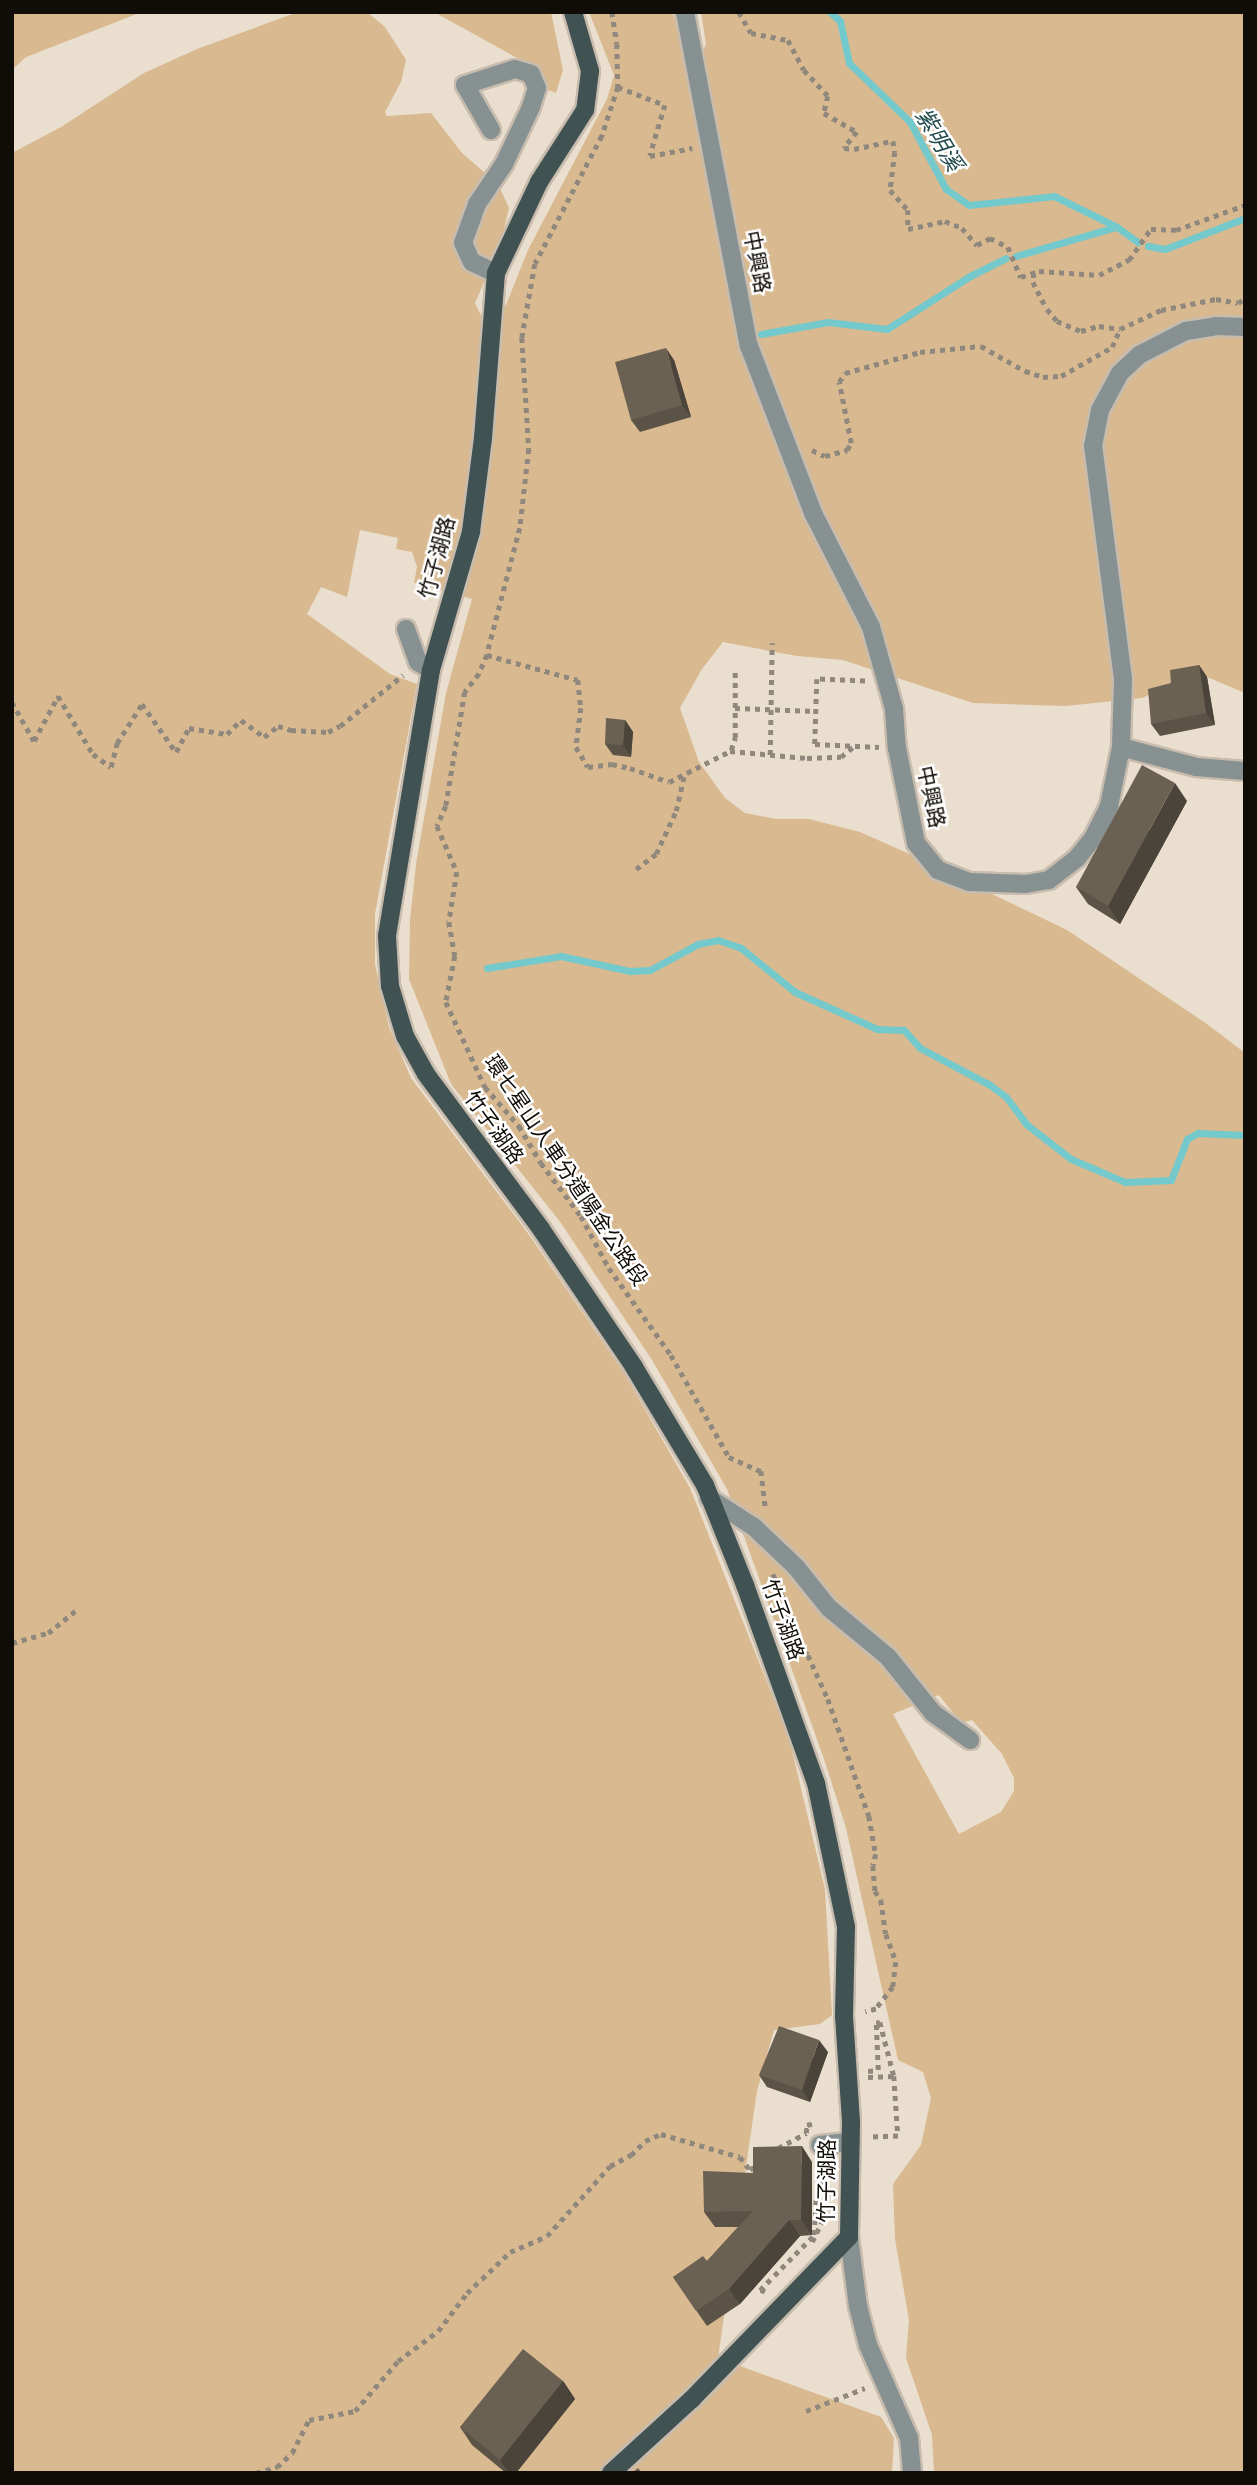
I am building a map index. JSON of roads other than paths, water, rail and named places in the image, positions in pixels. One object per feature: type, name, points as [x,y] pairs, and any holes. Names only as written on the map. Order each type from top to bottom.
[{"type":"main road","name":"竹子湖路","points":[[573,12],[590,71],[585,110],[539,182],[496,272],[483,438],[471,532],[425,666],[387,936],[390,986],[405,1036],[426,1074],[541,1229],[634,1367],[709,1498],[745,1585],[816,1783],[846,1927],[844,2016],[852,2141],[849,2237],[692,2399],[611,2473]]},
{"type":"street","name":"中興路","points":[[685,12],[749,346],[813,513],[871,627],[894,709],[897,748],[916,843],[938,870],[969,882],[1026,884],[1049,880],[1077,859],[1093,838],[1109,806],[1121,747],[1123,679],[1093,446],[1100,410],[1120,373],[1139,355],[1186,331],[1216,326],[1245,327]]},
{"type":"street","points":[[491,130],[465,85],[515,69],[531,74],[537,88],[531,107],[504,164],[477,204],[463,243],[472,262],[496,272]]},
{"type":"street","points":[[406,629],[425,666]]},
{"type":"street","points":[[1121,747],[1196,767],[1245,771]]},
{"type":"street","points":[[709,1498],[754,1527],[796,1567],[829,1608],[888,1657],[933,1713],[970,1740]]},
{"type":"street","points":[[820,2145],[852,2141]]},
{"type":"street","name":"竹子湖路","points":[[849,2237],[861,2319],[868,2345],[909,2438],[912,2473]]},
{"type":"waterway","name":"紫明溪","points":[[830,12],[840,21],[849,63],[910,122],[946,189],[969,205],[1054,196],[1117,227],[1138,242]]},
{"type":"waterway","name":"紫明溪","points":[[1148,246],[1165,249],[1245,218]]},
{"type":"waterway","points":[[1016,256],[1116,227]]},
{"type":"waterway","points":[[761,334],[828,322],[887,329],[970,276],[1006,258]]},
{"type":"waterway","points":[[487,968],[561,956],[630,971],[650,970],[698,944],[718,940],[741,948],[795,992],[877,1029],[904,1030],[920,1048],[990,1085],[1006,1097],[1026,1124],[1071,1159],[1125,1182],[1171,1180],[1187,1139],[1198,1133],[1245,1135]]}]
